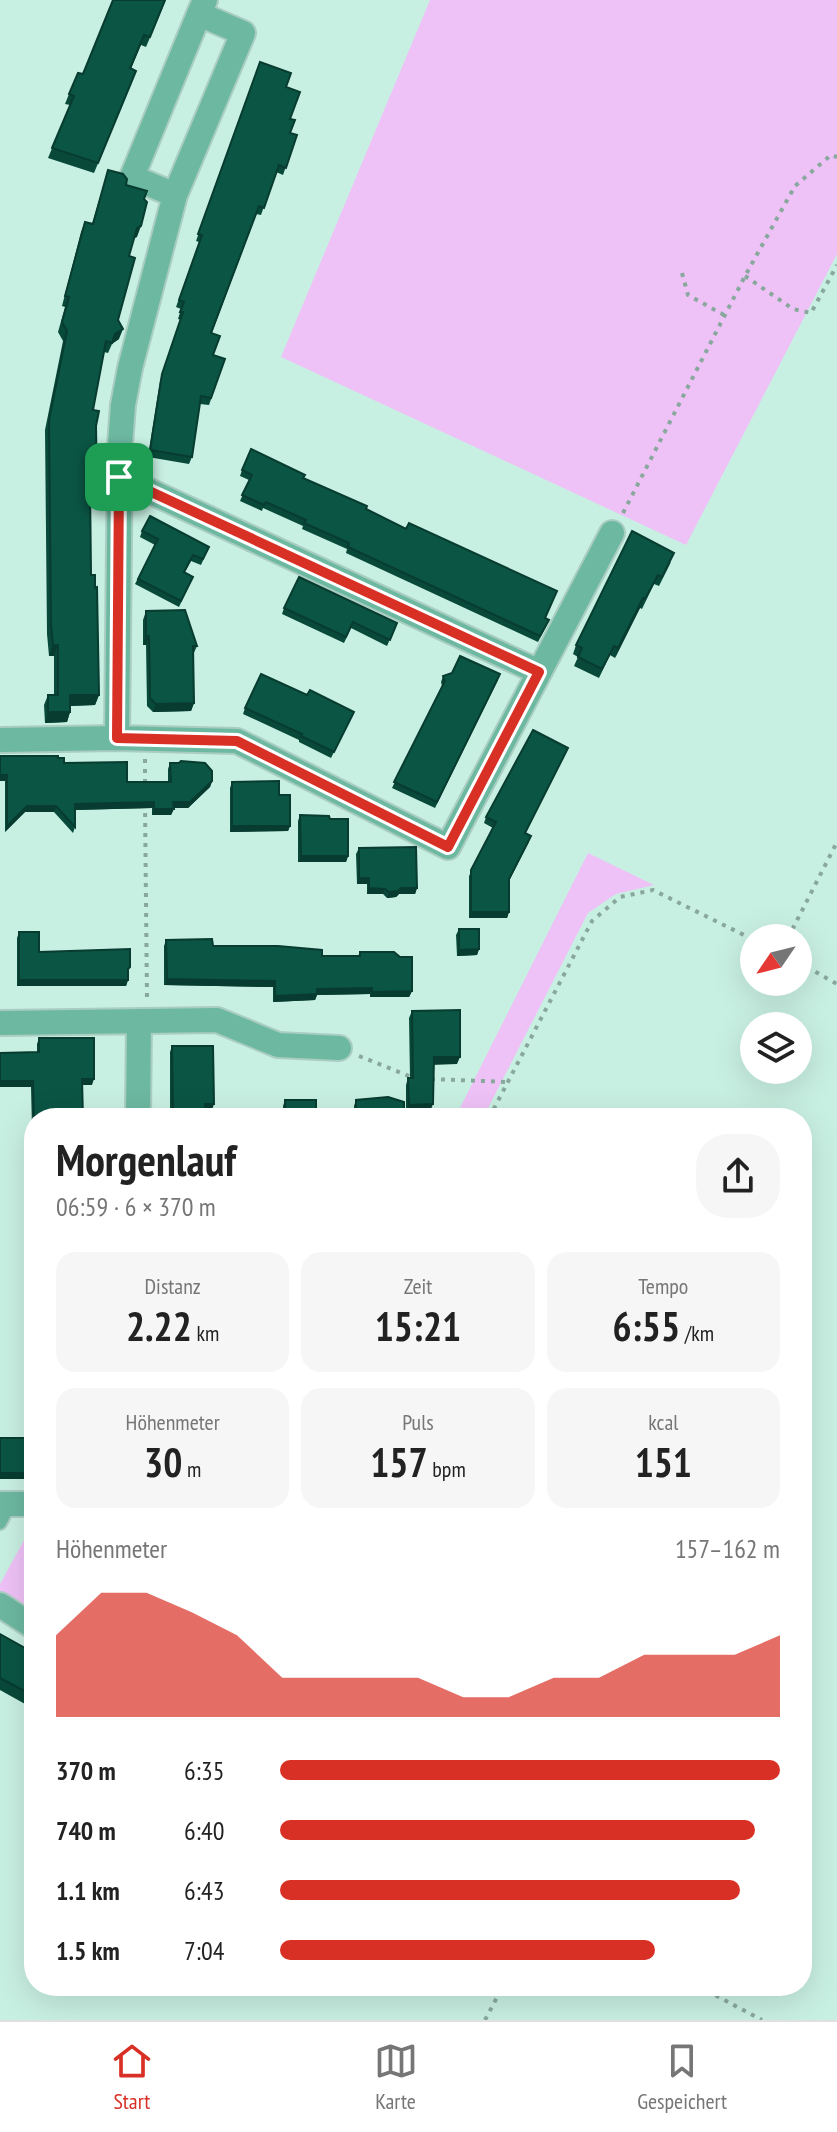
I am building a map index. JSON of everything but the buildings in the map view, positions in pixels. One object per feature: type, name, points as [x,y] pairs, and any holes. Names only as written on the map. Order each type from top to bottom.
[{"type":"street","points":[[117,738],[119,477],[123,405],[175,195],[243,33],[202,7],[132,177],[175,195]]},
{"type":"street","points":[[119,477],[539,672]]},
{"type":"street","points":[[0,740],[117,738],[237,741],[448,847],[612,533]]},
{"type":"street","points":[[0,1023],[217,1020],[278,1045],[339,1048]]},
{"type":"street","points":[[139,1108],[143,1021]]},
{"type":"street","points":[[0,1605],[24,1621]]},
{"type":"path","points":[[612,533],[724,315],[795,186],[831,155],[837,157]]},
{"type":"path","points":[[745,276],[793,309],[811,313],[837,265]]},
{"type":"path","points":[[682,273],[688,295],[724,315]]},
{"type":"path","points":[[143,1021],[145,739]]},
{"type":"path","points":[[795,924],[837,842]]},
{"type":"path","points":[[494,1108],[592,921],[620,897],[653,890],[740,933]]},
{"type":"path","points":[[812,970],[837,984]]},
{"type":"path","points":[[339,1048],[413,1078],[508,1082]]},
{"type":"path","points":[[485,2020],[498,1996]]},
{"type":"path","points":[[717,1996],[762,2020]]},
{"type":"shaded area","points":[[430,0],[837,0],[837,254],[686,545],[281,357]]},
{"type":"shaded area","points":[[588,853],[654,885],[616,894],[588,913],[488,1108],[460,1108]]},
{"type":"shaded area","points":[[24,1540],[24,1605],[0,1592],[0,1584]]},
{"type":"route","points":[[119,477],[539,672],[448,847],[237,741],[117,738],[119,477]]}]
